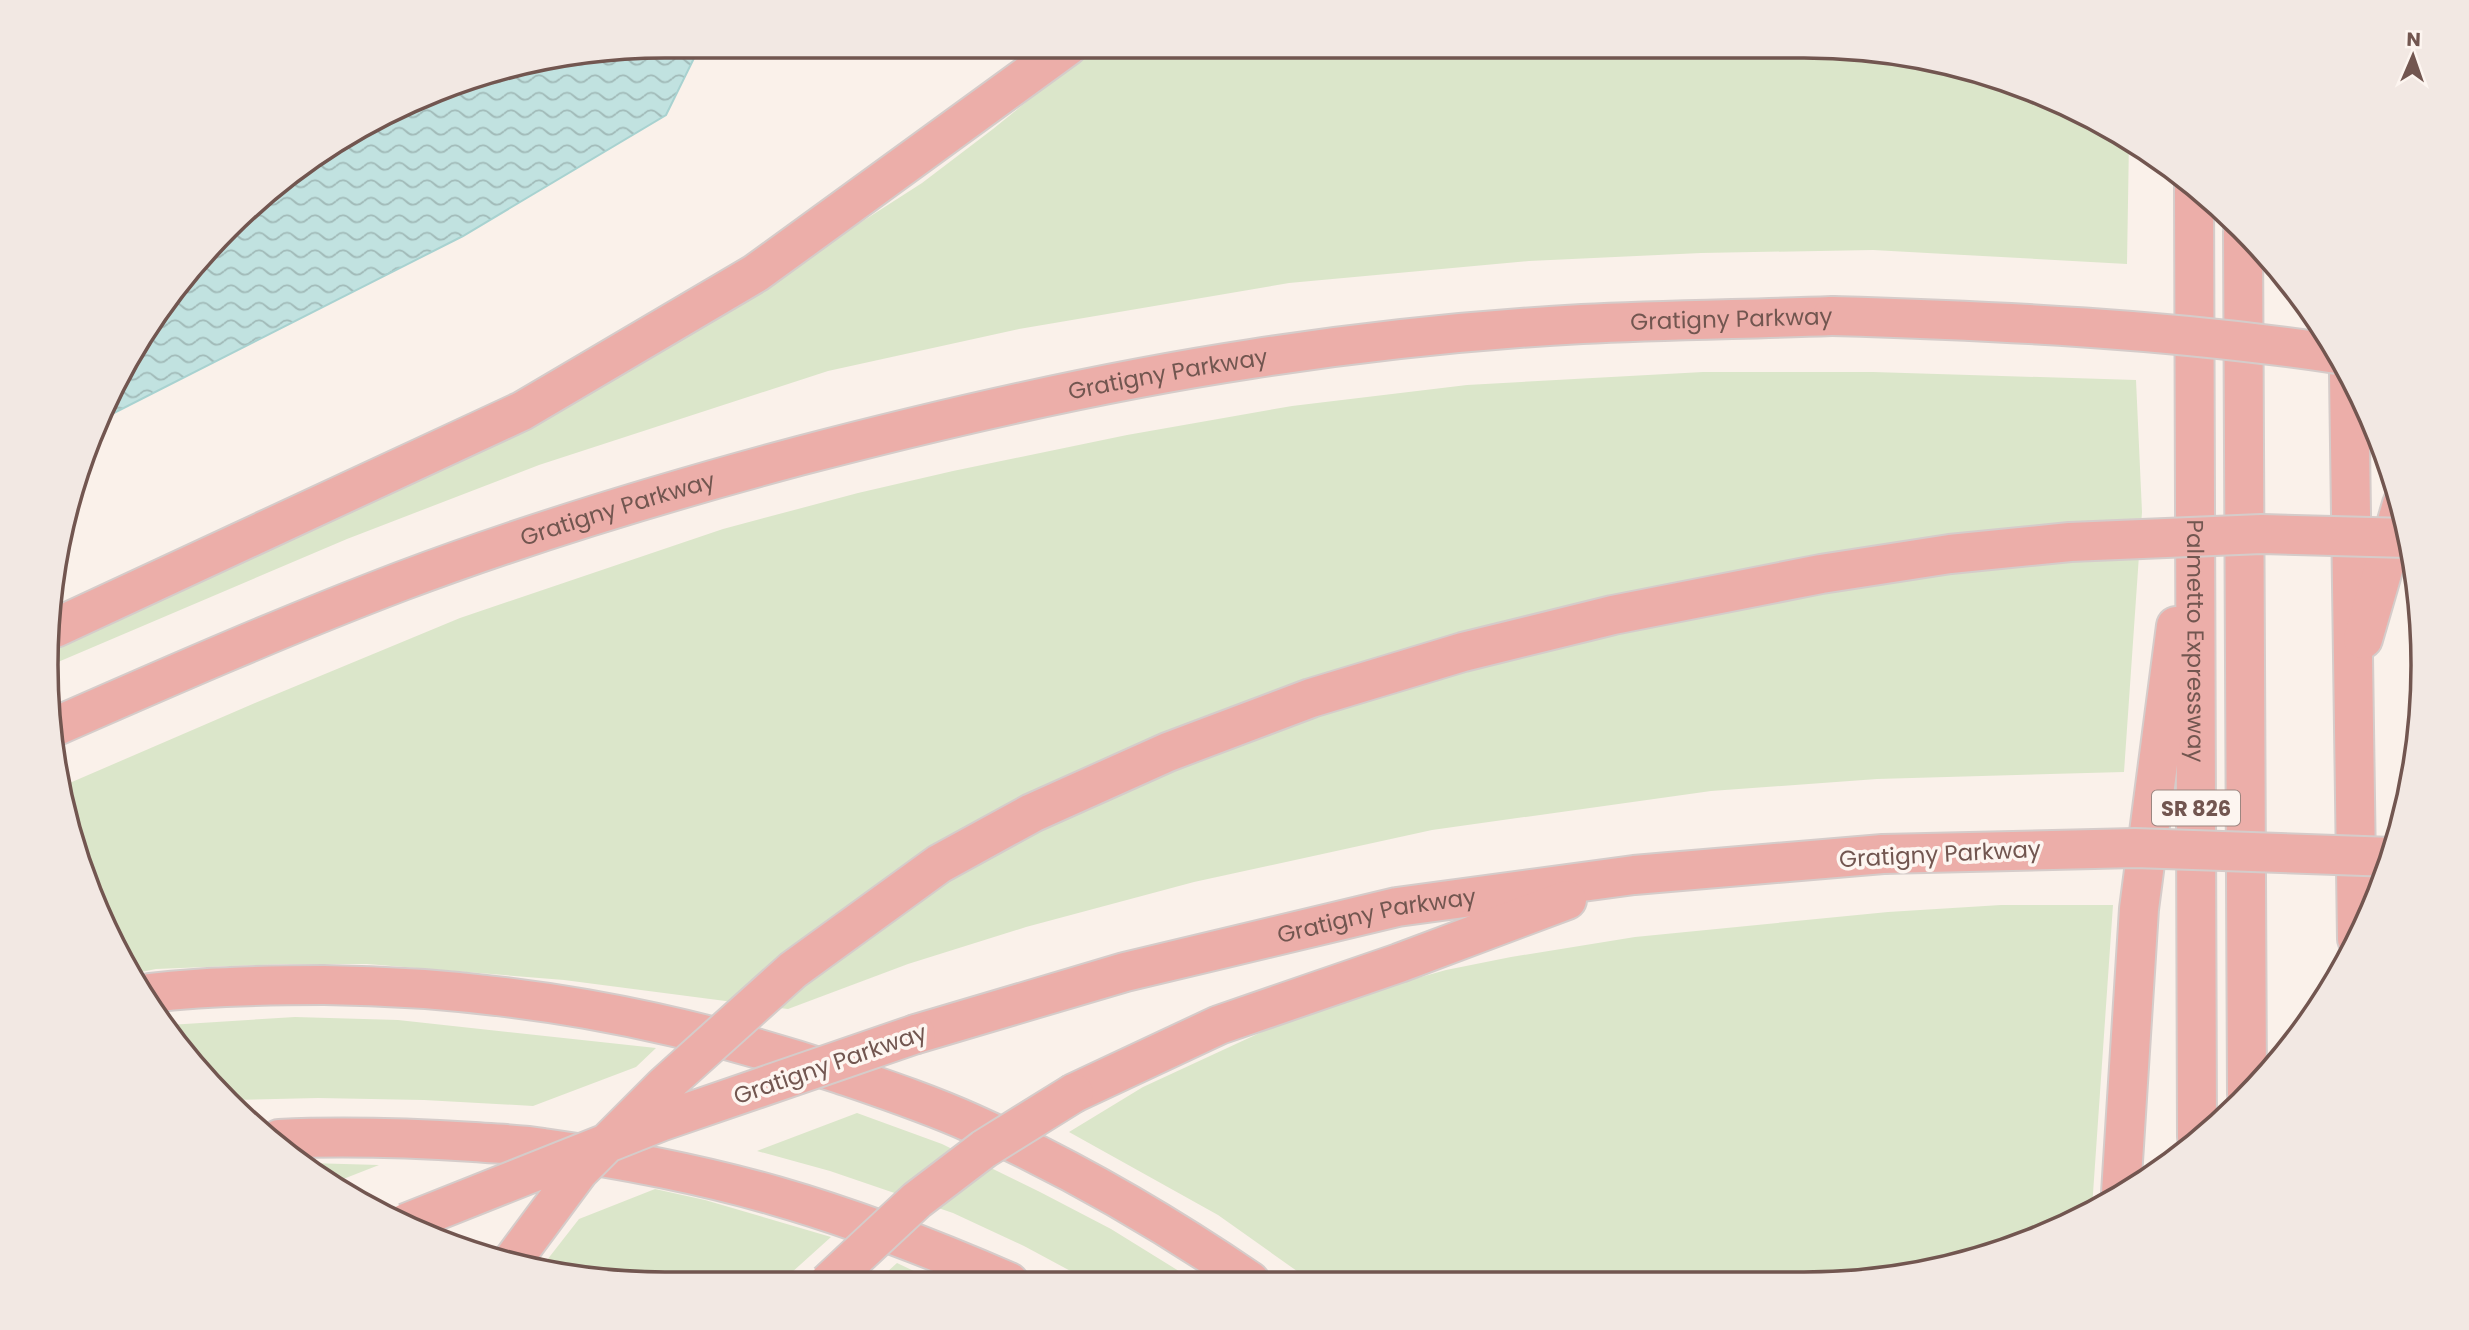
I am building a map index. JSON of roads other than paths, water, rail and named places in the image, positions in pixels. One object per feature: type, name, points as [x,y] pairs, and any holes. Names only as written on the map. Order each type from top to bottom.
[{"type":"highway","points":[[59,626],[522,411],[756,273],[1052,58]]},
{"type":"highway","name":"Palmetto Expressway","points":[[2194,200],[2197,1128]]},
{"type":"highway","points":[[2243,246],[2247,1080]]},
{"type":"highway","name":"Gratigny Parkway","points":[[61,724],[260,637],[467,558],[566,524],[908,427],[1071,392],[1250,359],[1405,339],[1578,325],[1832,316],[2124,329],[2325,354]]},
{"type":"highway","points":[[2349,397],[2357,916]]},
{"type":"highway","points":[[2123,1182],[2139,909],[2195,479]]},
{"type":"highway","points":[[2352,678],[2395,527]]},
{"type":"highway","points":[[517,1254],[579,1171],[664,1086],[793,970],[939,864],[1032,813],[1168,752],[1311,698],[1463,652],[1612,615],[1821,574],[1950,554],[2070,542],[2262,534],[2398,538]]},
{"type":"highway","name":"Gratigny Parkway","points":[[416,1219],[660,1122],[916,1034],[1125,972],[1397,907],[1634,875],[1883,854],[2136,848],[2380,857]]},
{"type":"highway","points":[[840,1272],[917,1200],[984,1149],[1074,1093],[1219,1025],[1634,875]]},
{"type":"highway","points":[[154,993],[276,985],[393,986],[488,994],[569,1005],[675,1026],[778,1053],[879,1087],[970,1122],[1079,1176],[1166,1225],[1236,1272]]},
{"type":"highway","points":[[285,1139],[428,1139],[540,1147],[684,1172],[775,1195],[854,1220],[986,1272]]},
{"type":"water","points":[[694,58],[666,115],[463,236],[112,414],[139,361],[160,328],[208,265],[265,208],[295,183],[361,139],[433,104],[508,78],[586,63],[625,59]]}]
